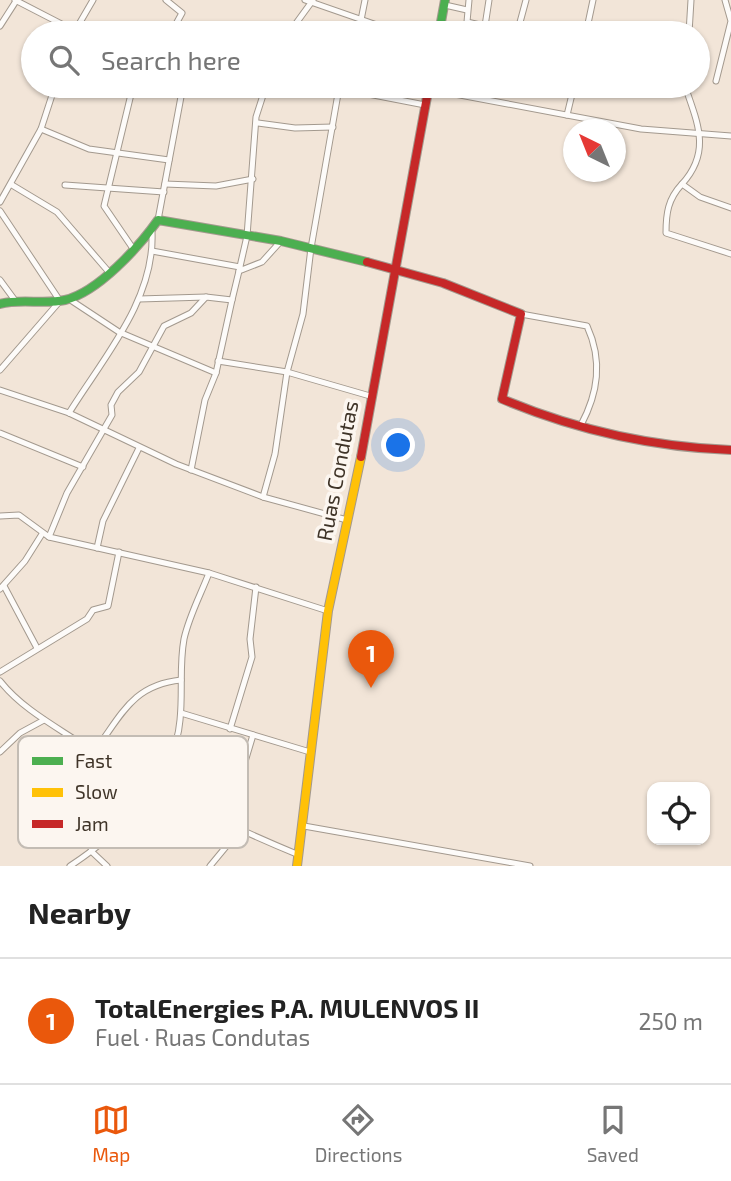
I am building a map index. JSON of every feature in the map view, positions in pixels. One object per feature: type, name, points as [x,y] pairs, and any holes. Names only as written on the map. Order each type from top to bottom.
[{"type":"street","points":[[0,26],[16,0],[56,21]]},
{"type":"street","points":[[82,21],[93,0]]},
{"type":"street","points":[[166,0],[180,7],[182,13],[178,21]]},
{"type":"street","points":[[305,0],[364,21]]},
{"type":"street","points":[[361,20],[365,0]]},
{"type":"street","points":[[467,21],[469,0]]},
{"type":"street","points":[[486,21],[489,0]]},
{"type":"street","points":[[520,21],[526,0]]},
{"type":"street","points":[[589,21],[593,0]]},
{"type":"street","points":[[690,21],[691,0]]},
{"type":"street","points":[[716,81],[731,22],[725,0]]},
{"type":"street","points":[[298,21],[312,1]]},
{"type":"street","points":[[441,21],[445,3],[467,10]]},
{"type":"street","points":[[0,202],[41,130],[51,98]]},
{"type":"street","points":[[130,98],[115,153],[105,211],[134,250]]},
{"type":"street","points":[[0,370],[64,300],[108,271],[152,232],[158,220],[181,98]]},
{"type":"street","points":[[191,470],[205,400],[216,373],[247,236],[261,98]]},
{"type":"street","points":[[263,497],[275,454],[287,373],[303,314],[311,248],[337,98]]},
{"type":"street","points":[[390,98],[425,105]]},
{"type":"street","name":"Ruas Condutas","points":[[297,866],[304,826],[310,752],[328,611],[426,98]]},
{"type":"street","points":[[483,98],[641,129],[731,136]]},
{"type":"street","points":[[568,115],[572,98]]},
{"type":"street","points":[[689,98],[701,134],[692,171],[667,209],[666,233],[731,254]]},
{"type":"street","points":[[258,123],[295,128],[332,127]]},
{"type":"street","points":[[41,130],[84,148],[169,160]]},
{"type":"street","points":[[165,184],[216,186],[253,180]]},
{"type":"street","points":[[681,184],[700,197],[731,208]]},
{"type":"street","points":[[0,185],[7,192]]},
{"type":"street","points":[[12,185],[57,212],[108,271]]},
{"type":"street","points":[[65,185],[164,192]]},
{"type":"street","points":[[0,211],[64,300],[119,332],[216,373]]},
{"type":"street","points":[[158,220],[281,241],[393,268],[443,283],[522,314],[587,326],[594,343],[596,394],[581,425]]},
{"type":"street","points":[[69,413],[139,299],[152,251],[152,232]]},
{"type":"street","points":[[152,251],[240,269],[262,262],[281,241]]},
{"type":"street","points":[[0,280],[14,299]]},
{"type":"street","points":[[139,299],[206,297],[232,300]]},
{"type":"street","points":[[37,648],[1,587],[46,535],[112,415],[111,405],[118,392],[139,372],[167,323],[191,313],[206,297]]},
{"type":"street","points":[[0,304],[14,299],[64,300]]},
{"type":"street","points":[[522,314],[502,398],[524,409],[672,447],[731,450]]},
{"type":"street","points":[[218,361],[287,373],[370,396]]},
{"type":"street","points":[[0,390],[69,413],[139,448],[263,497],[347,520]]},
{"type":"street","points":[[0,433],[83,467]]},
{"type":"street","points":[[97,548],[103,521],[139,448]]},
{"type":"street","points":[[0,516],[19,515],[46,535],[209,573],[328,611]]},
{"type":"street","points":[[0,672],[87,619],[93,610],[108,606],[119,552]]},
{"type":"street","points":[[177,736],[185,635],[209,573]]},
{"type":"street","points":[[230,729],[252,657],[250,639],[256,587]]},
{"type":"street","points":[[106,736],[138,695],[159,682],[181,680]]},
{"type":"street","points":[[0,681],[44,720],[68,736]]},
{"type":"street","points":[[181,713],[310,752]]},
{"type":"street","points":[[0,752],[20,733],[44,720]]},
{"type":"street","points":[[248,752],[253,735]]},
{"type":"street","points":[[304,826],[530,866]]},
{"type":"street","points":[[248,835],[299,855]]},
{"type":"street","points":[[70,866],[94,848]]},
{"type":"street","points":[[210,866],[225,848]]},
{"type":"street","points":[[91,851],[107,866]]},
{"type":"traffic: fast","points":[[441,21],[445,0]]},
{"type":"traffic: fast","points":[[0,304],[57,301],[78,295],[117,267],[158,220],[281,241],[367,262]]},
{"type":"traffic: slow","points":[[297,866],[328,611],[361,457]]},
{"type":"traffic: jam","points":[[361,457],[427,98]]},
{"type":"traffic: jam","points":[[367,262],[443,283],[521,314],[502,399],[558,420],[614,435],[672,445],[731,450]]},
{"type":"place","name":"TotalEnergies P.A. MULENVOS II","points":[[371,688]]}]
